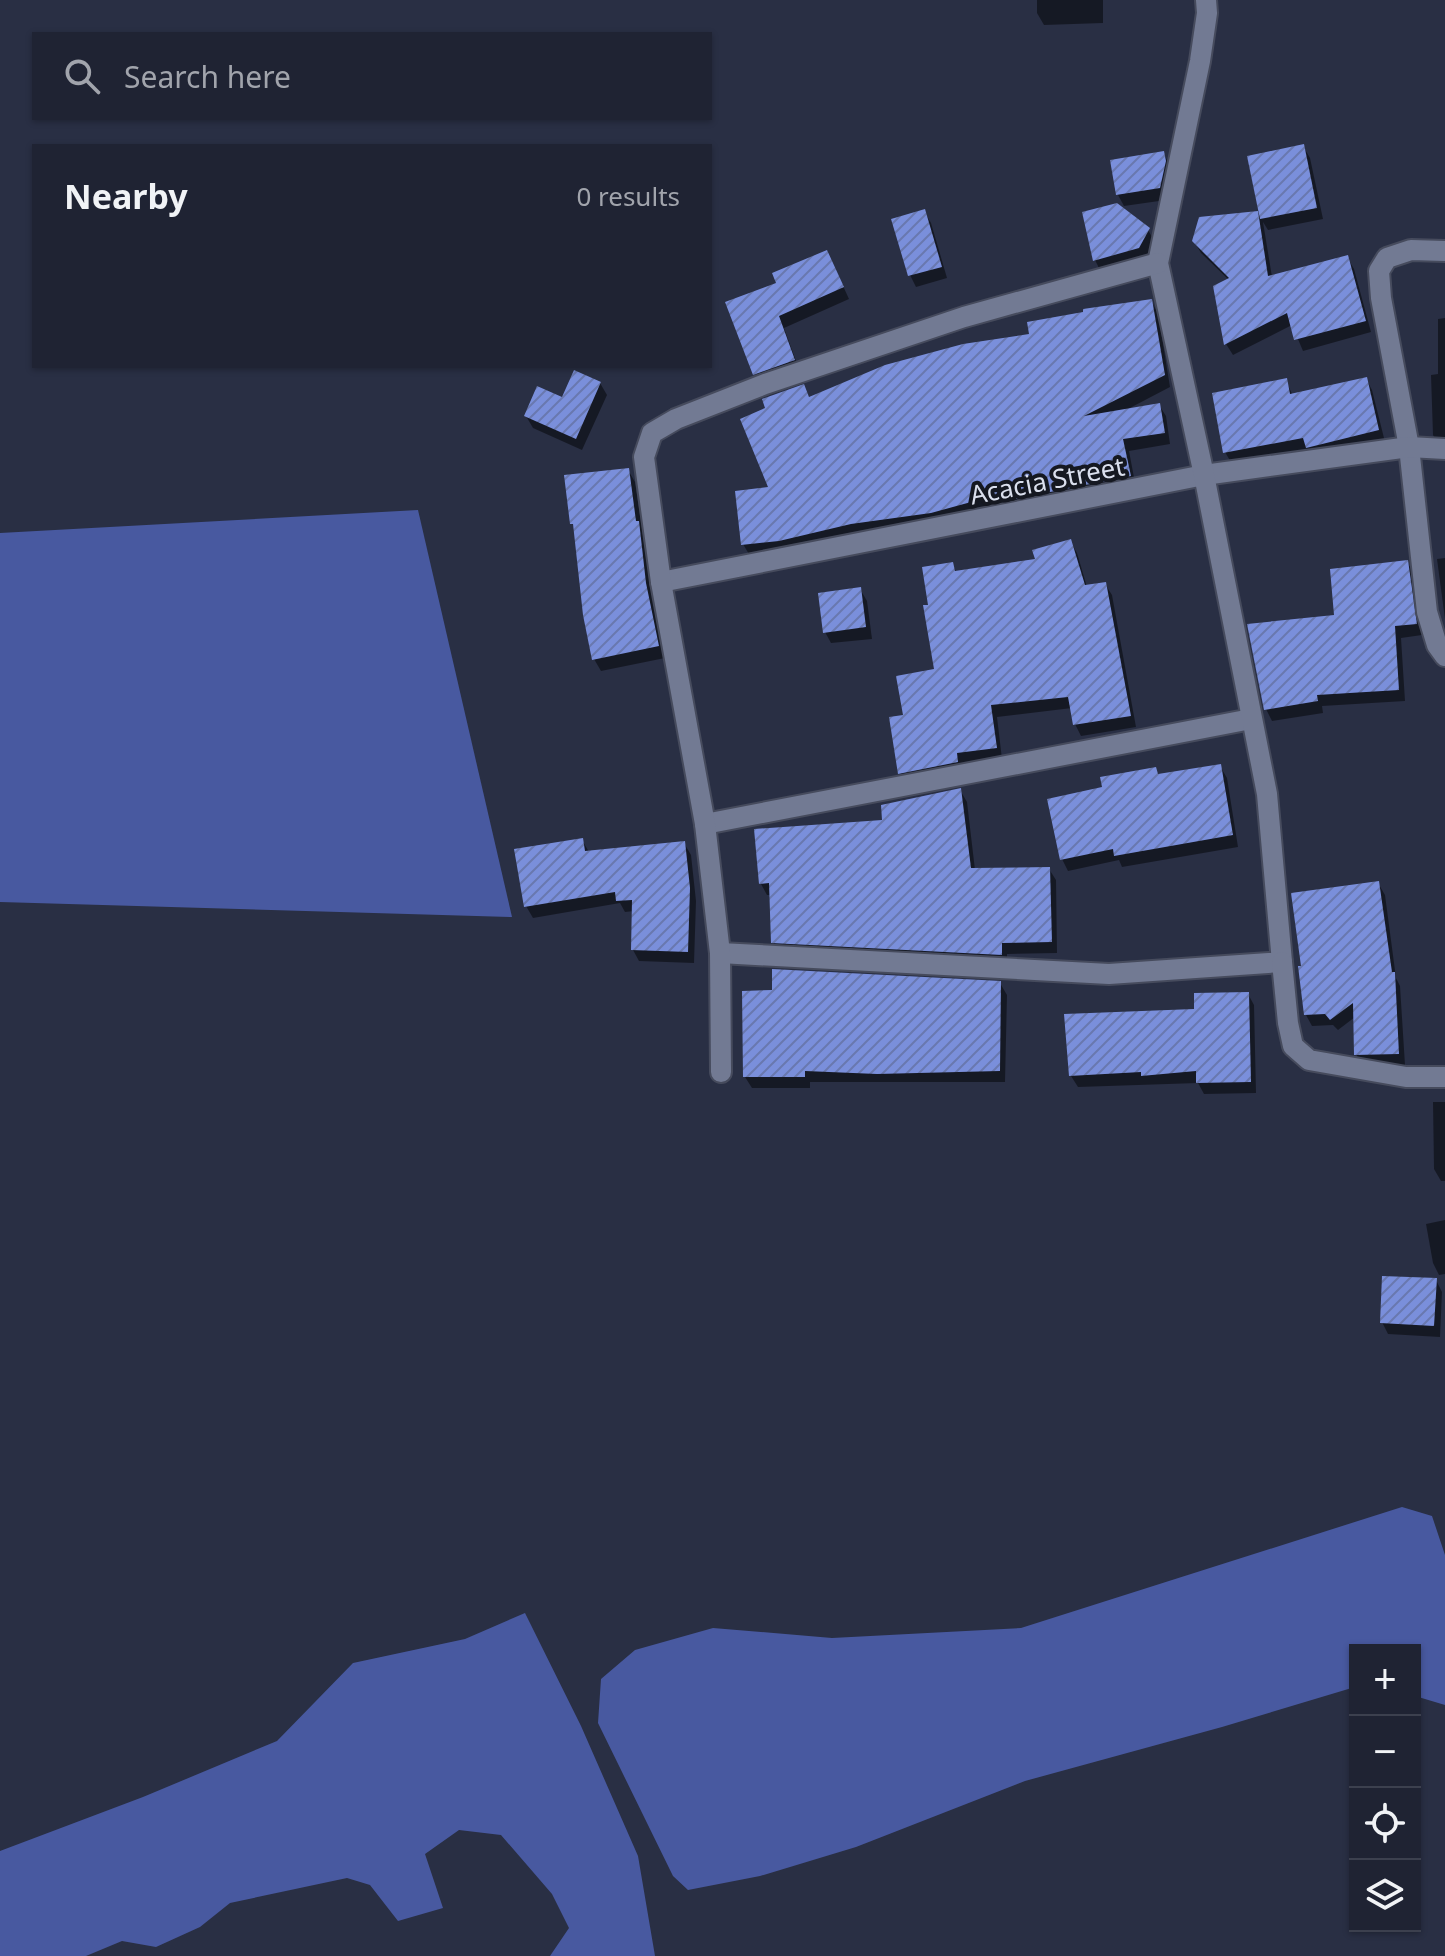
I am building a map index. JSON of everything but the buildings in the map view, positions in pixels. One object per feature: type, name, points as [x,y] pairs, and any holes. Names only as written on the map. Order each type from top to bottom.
[{"type":"street","points":[[1206,0],[1200,61],[1158,263],[1204,475],[1267,794],[1288,1023],[1293,1046],[1309,1060],[1406,1077],[1445,1077]]},
{"type":"street","points":[[1445,251],[1411,250],[1387,258],[1379,271],[1381,298],[1409,447],[1427,612],[1437,645],[1445,656]]},
{"type":"street","points":[[721,1072],[720,953],[705,824],[661,582],[644,457],[652,433],[676,419],[765,384],[964,317],[1158,263]]},
{"type":"street","name":"Acacia Street","points":[[661,582],[1204,475],[1409,447],[1445,449]]},
{"type":"street","points":[[705,824],[1251,719]]},
{"type":"street","points":[[720,953],[1109,974],[1282,962]]},
{"type":"water","points":[[418,510],[512,917],[0,902],[0,533]]},
{"type":"water","points":[[1402,1507],[1432,1516],[1445,1555],[1445,1705],[1421,1698],[1421,1644],[1349,1644],[1349,1689],[1025,1781],[856,1847],[760,1876],[688,1890],[673,1876],[598,1723],[601,1679],[635,1650],[713,1628],[832,1638],[1021,1628]]},
{"type":"water","points":[[525,1613],[581,1726],[638,1856],[655,1956],[550,1956],[569,1928],[552,1894],[501,1835],[459,1830],[425,1854],[443,1908],[398,1921],[370,1885],[347,1878],[230,1903],[200,1927],[156,1947],[122,1941],[86,1956],[0,1956],[0,1851],[143,1797],[277,1741],[353,1663],[465,1639]]}]
